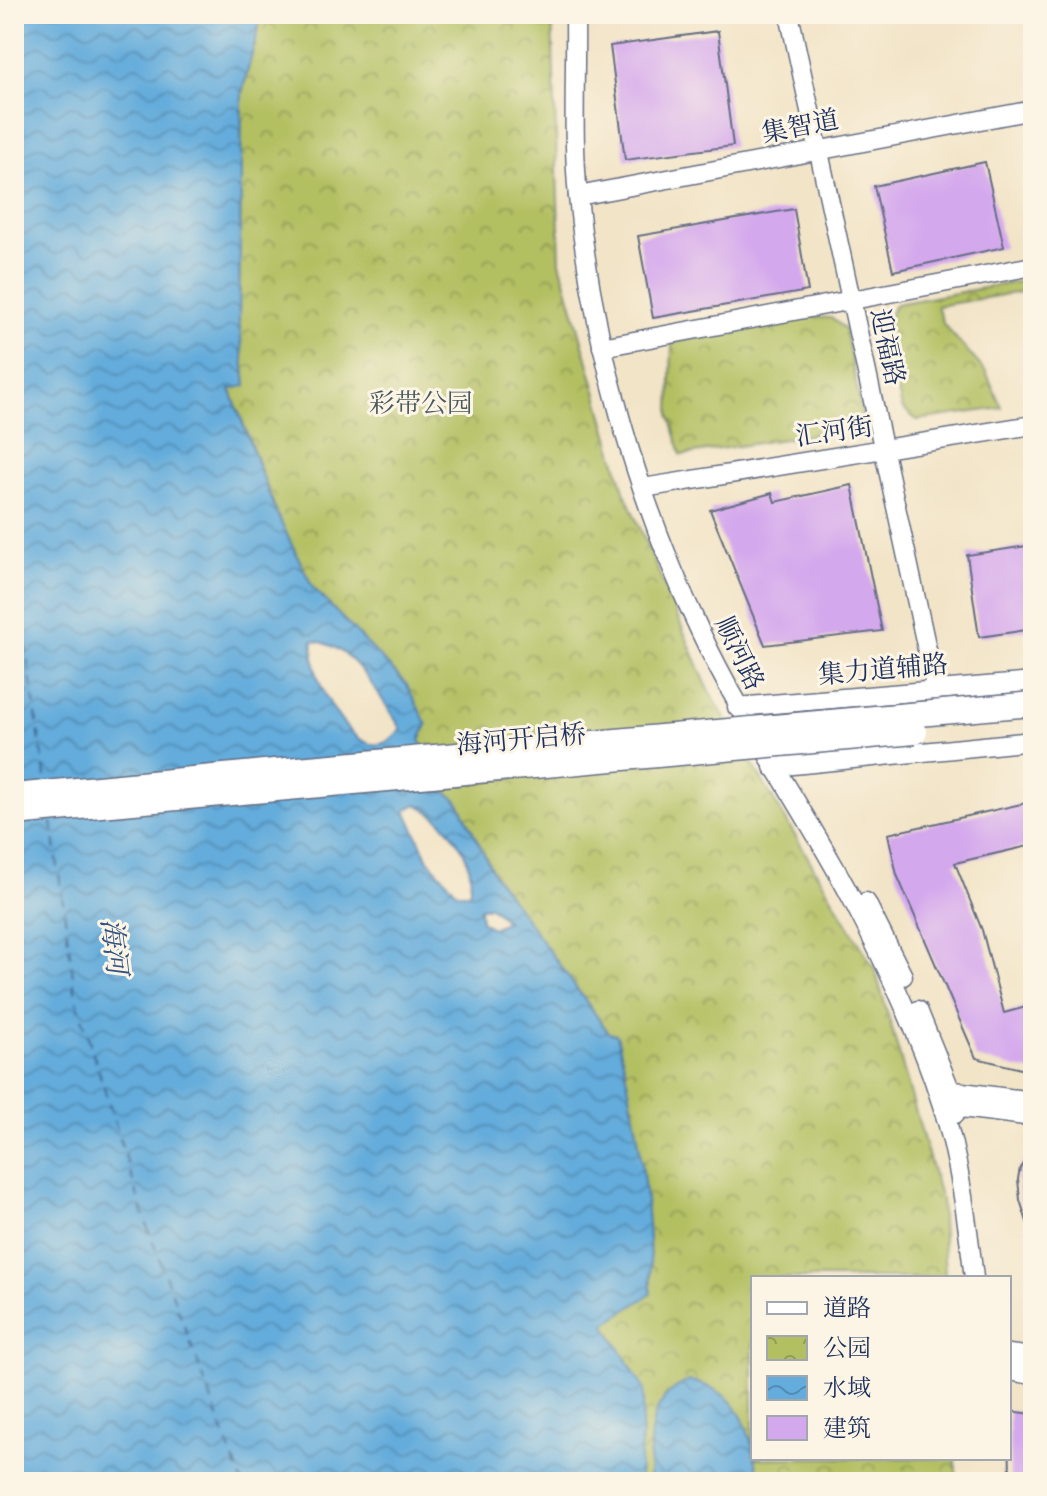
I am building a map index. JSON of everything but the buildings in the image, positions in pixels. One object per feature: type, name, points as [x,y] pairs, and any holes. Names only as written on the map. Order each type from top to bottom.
[{"type":"main road","name":"海河开启桥","points":[[14,796],[1033,704]]},
{"type":"main road","name":"海河开启桥","points":[[14,813],[1033,720]]},
{"type":"street","name":"顺河路","points":[[575,14],[578,196],[602,347],[643,488],[698,627],[780,766],[852,898],[945,1098],[976,1214],[983,1276]]},
{"type":"street","name":"迎福路","points":[[789,14],[936,691]]},
{"type":"street","name":"集智道","points":[[578,196],[1033,110]]},
{"type":"street","points":[[602,347],[1033,266]]},
{"type":"street","name":"汇河街","points":[[643,488],[1033,425]]},
{"type":"street","name":"集力道辅路","points":[[743,706],[1033,682]]},
{"type":"street","points":[[780,766],[1033,741]]},
{"type":"street","name":"顺河路","points":[[945,1098],[974,1276]]},
{"type":"street","points":[[945,1098],[1033,1101]]},
{"type":"street","points":[[945,1098],[1033,1117]]},
{"type":"street","points":[[1011,1354],[1033,1357]]},
{"type":"street","points":[[1011,1371],[1033,1375]]},
{"type":"green space","name":"彩带公园","points":[[262,14],[552,14],[560,262],[624,491],[709,691],[875,970],[941,1200],[945,1276],[751,1276],[751,1460],[955,1460],[957,1482],[592,1482],[617,1035],[609,1033],[495,876],[458,801],[441,788],[420,740],[407,685],[313,588],[278,516],[230,388],[246,385],[239,320],[242,93]]},
{"type":"green space","points":[[1033,279],[1033,290],[937,306],[944,325],[986,372],[1002,408],[917,420],[902,408],[888,338],[888,325],[896,304]]},
{"type":"green space","points":[[811,317],[831,318],[845,329],[863,418],[854,428],[681,455],[670,415],[672,342]]},
{"type":"water","name":"海河","points":[[14,14],[262,14],[242,93],[239,320],[246,386],[230,389],[275,510],[313,588],[407,685],[427,725],[420,740],[441,788],[458,801],[495,876],[609,1033],[617,1035],[642,1164],[651,1294],[605,1324],[644,1389],[639,1482],[14,1482]],"holes":[[[312,641],[341,651],[374,687],[401,728],[388,741],[376,744],[363,741],[340,720],[318,678]],[[417,804],[449,829],[469,866],[469,893],[458,893],[428,860],[406,810]],[[489,906],[507,921],[492,928],[481,921],[480,908]]]},
{"type":"water","points":[[689,1381],[708,1386],[734,1405],[748,1432],[751,1460],[755,1460],[760,1482],[649,1482],[653,1423],[657,1410],[674,1389]]},
{"type":"ferry route","points":[[14,571],[46,780]]},
{"type":"ferry route","points":[[52,822],[76,998],[146,1223],[242,1482]]}]
